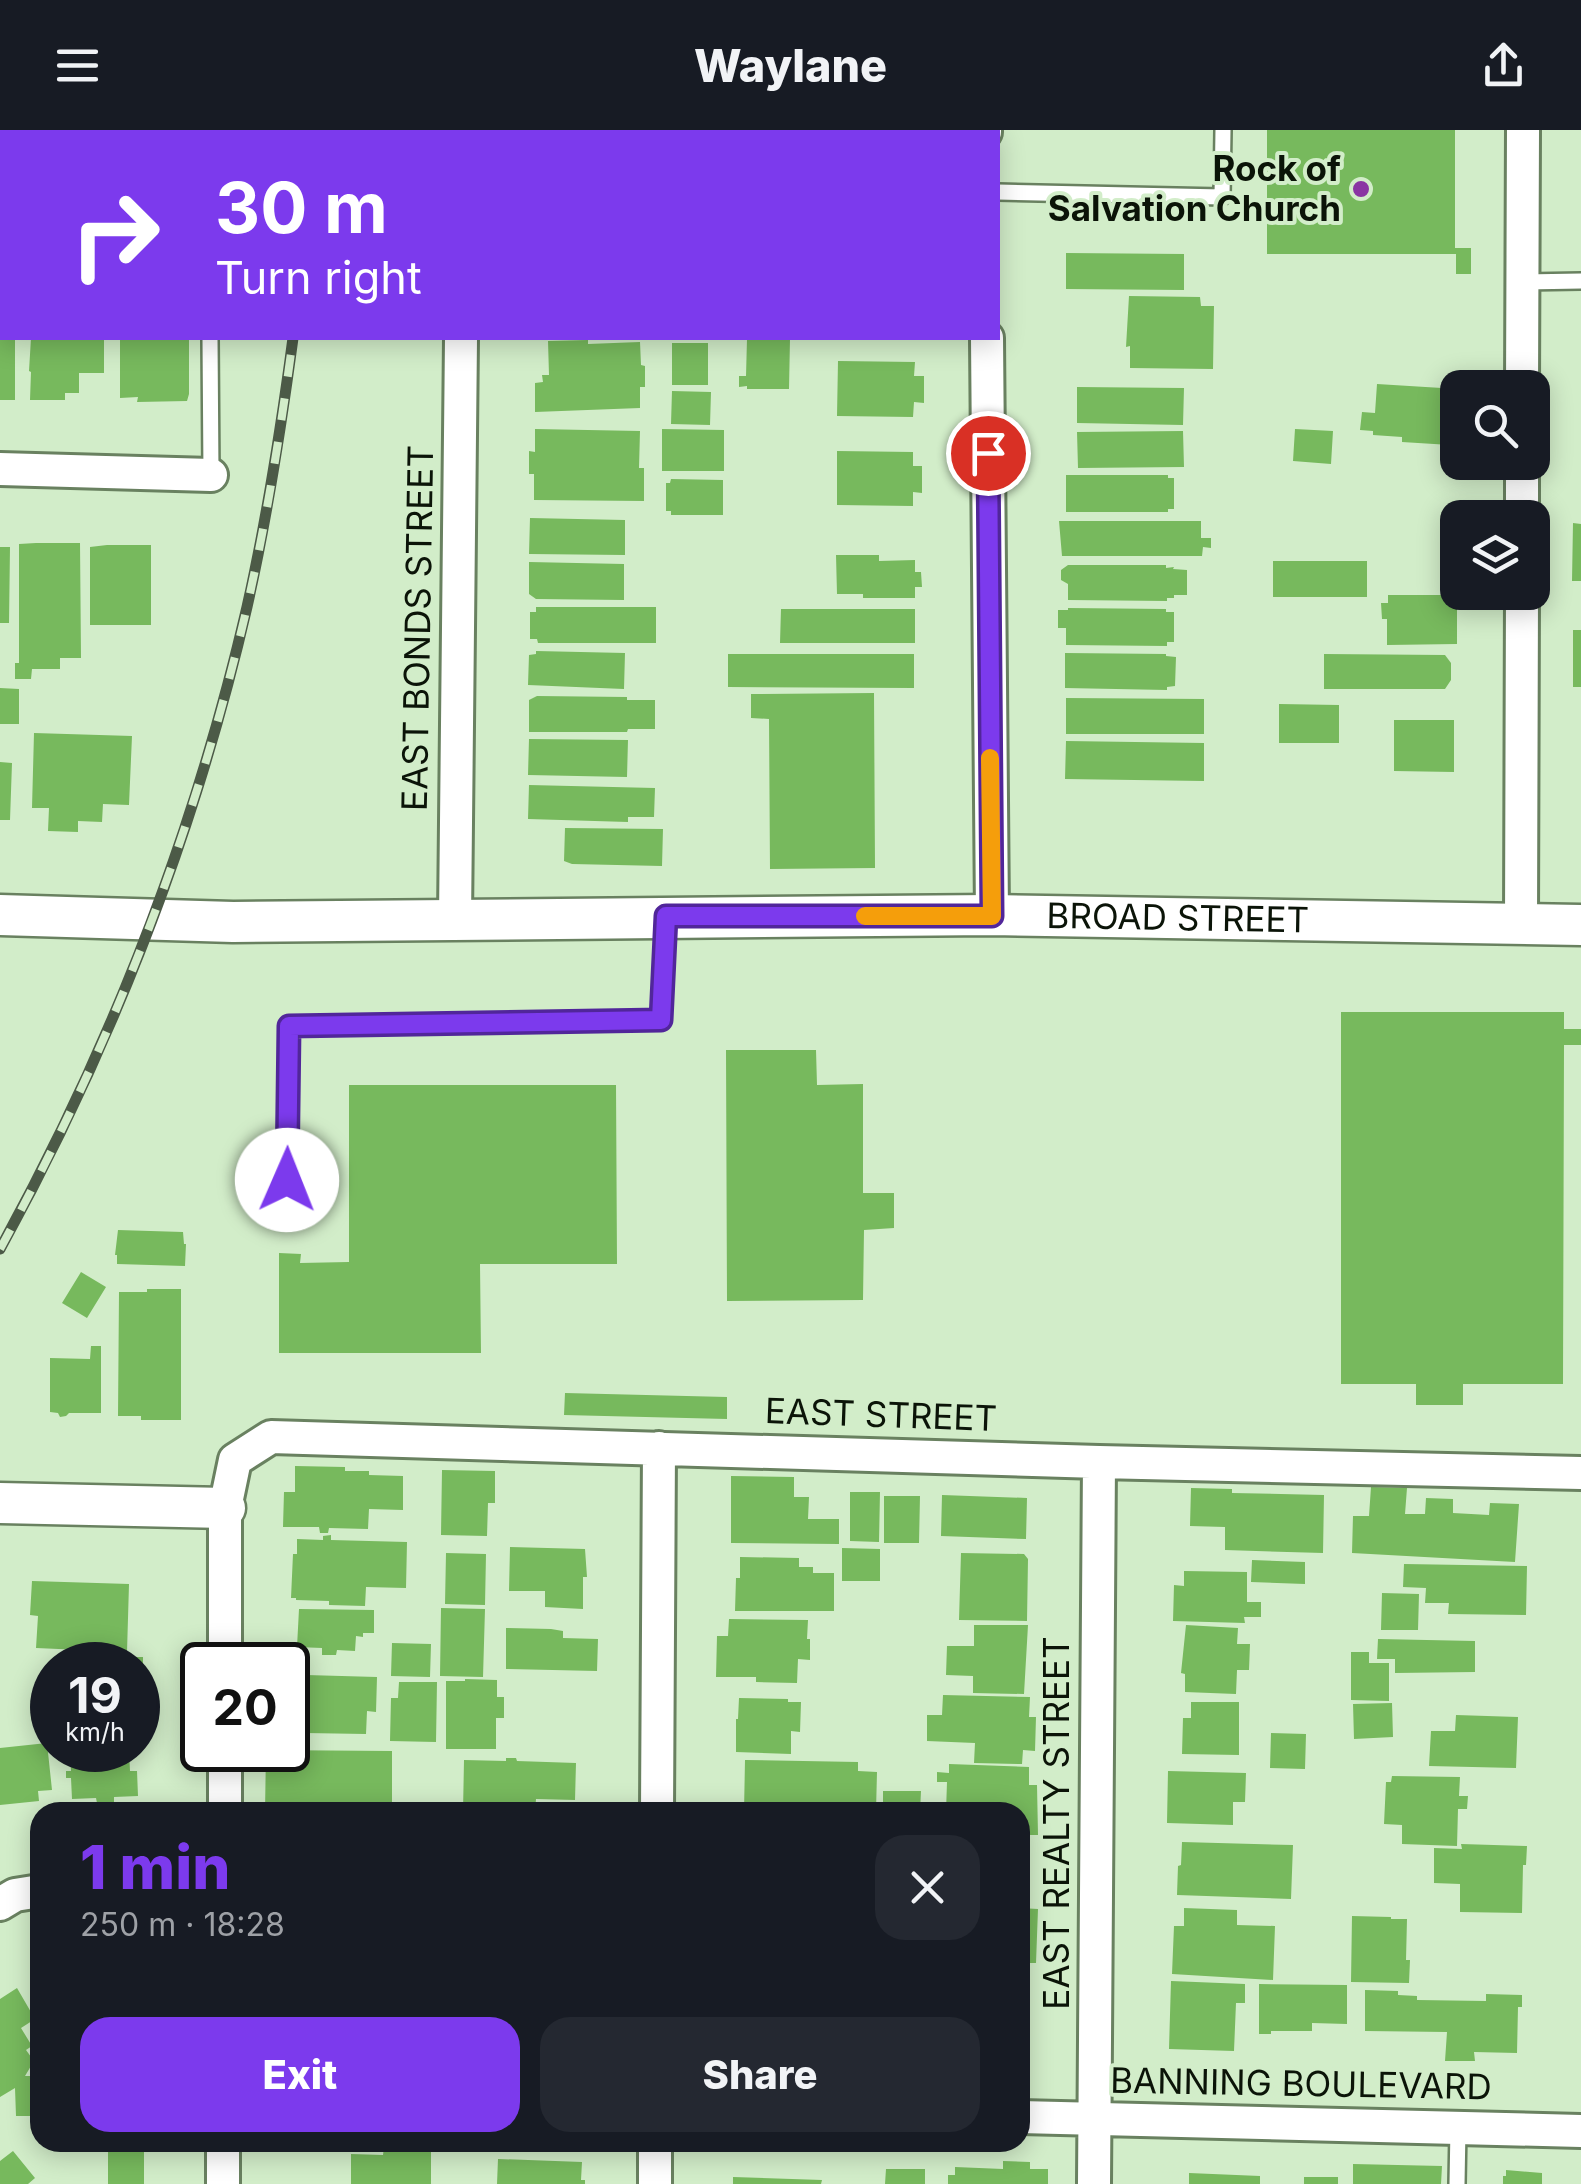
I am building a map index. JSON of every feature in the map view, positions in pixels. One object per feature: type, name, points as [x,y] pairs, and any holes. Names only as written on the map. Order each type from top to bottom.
[{"type":"street","points":[[1522,370],[1523,130]]},
{"type":"street","name":"EAST BONDS STREET","points":[[455,920],[461,340]]},
{"type":"street","points":[[986,340],[992,916]]},
{"type":"street","points":[[0,469],[211,476]]},
{"type":"street","points":[[1521,924],[1522,610]]},
{"type":"street","name":"BROAD STREET","points":[[0,915],[234,922],[992,916],[1581,925]]},
{"type":"street","name":"EAST STREET","points":[[225,1642],[224,1508],[235,1460],[271,1437],[1581,1473]]},
{"type":"street","points":[[657,1802],[658,1448]]},
{"type":"street","name":"EAST REALTY STREET","points":[[1094,2184],[1099,1462]]},
{"type":"street","points":[[0,1504],[224,1508]]},
{"type":"street","points":[[225,1772],[225,1802]]},
{"type":"street","points":[[0,1904],[30,1893]]},
{"type":"street","name":"BANNING BOULEVARD","points":[[1030,2117],[1581,2131]]},
{"type":"street","points":[[223,2152],[223,2184]]},
{"type":"street","points":[[655,2184],[656,2152]]},
{"type":"lane","points":[[1000,192],[1222,197],[1223,130]]},
{"type":"lane","points":[[1522,282],[1581,281]]},
{"type":"lane","points":[[210,340],[211,476]]},
{"type":"lane","points":[[286,1218],[289,1026],[661,1020],[666,916]]},
{"type":"lane","points":[[1457,2184],[1458,2128]]},
{"type":"building","name":"Rock of Salvation Church","points":[[1267,130],[1455,130],[1455,248],[1471,248],[1471,274],[1456,274],[1456,254],[1267,254]]},
{"type":"building","points":[[1066,253],[1184,254],[1184,290],[1066,289]]},
{"type":"building","points":[[1129,296],[1200,297],[1201,306],[1214,306],[1213,369],[1130,368],[1130,346],[1126,347]]},
{"type":"building","points":[[0,340],[15,340],[15,400],[0,400]]},
{"type":"building","points":[[31,340],[104,340],[104,373],[79,373],[79,393],[65,393],[65,400],[30,400]]},
{"type":"building","points":[[120,340],[189,340],[187,401],[137,402],[138,397],[120,398]]},
{"type":"building","points":[[588,340],[588,344],[640,342],[645,387],[640,387],[640,408],[535,412],[535,383],[543,382],[542,375],[549,375],[548,341]]},
{"type":"building","points":[[747,340],[790,340],[789,389],[739,387],[739,376],[746,376]]},
{"type":"building","points":[[672,343],[708,343],[708,385],[672,385]]},
{"type":"building","points":[[838,361],[915,362],[914,376],[924,376],[924,403],[914,402],[913,417],[837,416]]},
{"type":"building","points":[[1377,384],[1440,388],[1440,444],[1402,442],[1402,437],[1360,430],[1362,412],[1375,413]]},
{"type":"building","points":[[1077,387],[1184,388],[1183,425],[1077,423]]},
{"type":"building","points":[[672,391],[711,392],[710,425],[671,424]]},
{"type":"building","points":[[535,429],[640,431],[639,468],[644,468],[644,501],[534,500],[529,451],[535,452]]},
{"type":"building","points":[[662,429],[724,430],[724,471],[662,471]]},
{"type":"building","points":[[1295,429],[1333,431],[1331,464],[1293,461]]},
{"type":"building","points":[[1183,431],[1184,467],[1078,468],[1077,432]]},
{"type":"building","points":[[837,451],[913,452],[913,466],[922,466],[922,493],[913,492],[913,506],[837,505]]},
{"type":"building","points":[[1066,475],[1168,475],[1174,478],[1174,509],[1066,512]]},
{"type":"building","points":[[671,479],[723,480],[723,515],[671,515],[671,511],[666,511],[666,483]]},
{"type":"building","points":[[530,518],[625,520],[625,555],[529,554]]},
{"type":"building","points":[[1059,521],[1201,521],[1201,538],[1211,538],[1211,548],[1203,547],[1202,556],[1062,556]]},
{"type":"building","points":[[1573,523],[1581,524],[1581,581],[1572,581]]},
{"type":"building","points":[[80,543],[81,658],[60,658],[60,669],[32,669],[31,679],[15,679],[15,663],[19,663],[19,544]]},
{"type":"building","points":[[151,545],[151,625],[90,625],[90,547]]},
{"type":"building","points":[[0,547],[10,547],[9,623],[0,623]]},
{"type":"building","points":[[836,555],[879,555],[879,561],[915,560],[915,572],[921,572],[922,587],[915,587],[915,598],[837,594]]},
{"type":"building","points":[[1273,561],[1367,561],[1367,597],[1273,597]]},
{"type":"building","points":[[529,562],[624,564],[624,600],[536,599],[529,594]]},
{"type":"building","points":[[1068,565],[1166,565],[1187,570],[1187,595],[1174,595],[1167,601],[1068,600],[1068,584],[1061,580],[1061,570]]},
{"type":"building","points":[[1388,595],[1440,595],[1440,610],[1457,610],[1457,644],[1387,645],[1387,619],[1382,619],[1381,603],[1388,603]]},
{"type":"building","points":[[536,607],[656,607],[656,643],[538,643],[537,639],[530,639],[530,612],[536,612]]},
{"type":"building","points":[[781,609],[915,609],[915,643],[780,643]]},
{"type":"building","points":[[1166,609],[1174,612],[1174,642],[1167,642],[1167,646],[1066,645],[1066,628],[1058,628],[1058,610]]},
{"type":"building","points":[[1573,630],[1581,630],[1581,687],[1573,687]]},
{"type":"building","points":[[536,651],[625,653],[624,689],[528,685],[529,655]]},
{"type":"building","points":[[1065,653],[1176,657],[1175,686],[1167,690],[1065,688]]},
{"type":"building","points":[[728,654],[914,654],[914,688],[728,687]]},
{"type":"building","points":[[1324,654],[1445,655],[1451,663],[1451,680],[1445,689],[1324,689]]},
{"type":"building","points":[[0,688],[19,689],[19,724],[0,724]]},
{"type":"building","points":[[874,693],[875,868],[770,869],[769,719],[751,718],[751,694]]},
{"type":"building","points":[[537,696],[655,700],[655,729],[529,732],[529,700]]},
{"type":"building","points":[[1066,698],[1204,699],[1204,734],[1066,734]]},
{"type":"building","points":[[1279,704],[1339,705],[1339,743],[1279,743]]},
{"type":"building","points":[[1394,720],[1454,720],[1454,772],[1394,771]]},
{"type":"building","points":[[34,733],[132,736],[129,805],[103,804],[102,822],[78,821],[78,832],[48,831],[49,808],[32,808]]},
{"type":"building","points":[[529,739],[628,740],[627,777],[528,775]]},
{"type":"building","points":[[1066,741],[1204,743],[1204,781],[1065,779]]},
{"type":"building","points":[[0,762],[12,763],[10,820],[0,820]]},
{"type":"building","points":[[529,785],[655,788],[654,817],[628,817],[628,822],[528,819]]},
{"type":"building","points":[[565,828],[663,829],[662,866],[564,861]]},
{"type":"building","points":[[1341,1012],[1564,1012],[1564,1029],[1581,1029],[1581,1045],[1564,1045],[1563,1384],[1463,1384],[1463,1405],[1416,1405],[1416,1384],[1341,1384]]},
{"type":"building","points":[[726,1050],[816,1050],[817,1085],[863,1084],[863,1193],[894,1193],[894,1228],[864,1230],[863,1300],[727,1301]]},
{"type":"building","points":[[349,1085],[616,1085],[617,1264],[480,1264],[481,1353],[279,1353],[279,1253],[301,1254],[300,1263],[349,1262]]},
{"type":"building","points":[[118,1230],[183,1232],[185,1266],[117,1264]]},
{"type":"building","points":[[81,1272],[106,1287],[87,1318],[62,1303]]},
{"type":"building","points":[[181,1289],[181,1420],[118,1416],[119,1292]]},
{"type":"building","points":[[91,1346],[101,1346],[101,1413],[69,1413],[60,1417],[50,1412],[50,1358],[90,1359]]},
{"type":"building","points":[[565,1393],[727,1397],[727,1419],[564,1415]]},
{"type":"building","points":[[295,1466],[345,1467],[345,1471],[369,1471],[369,1475],[403,1476],[403,1510],[369,1509],[368,1529],[329,1528],[328,1533],[320,1533],[319,1527],[283,1527],[284,1492],[295,1492]]},
{"type":"building","points":[[442,1470],[495,1471],[495,1503],[488,1503],[487,1536],[441,1535]]},
{"type":"building","points":[[731,1476],[794,1477],[794,1497],[809,1497],[808,1519],[839,1519],[839,1544],[731,1543]]},
{"type":"building","points":[[1371,1487],[1407,1488],[1405,1514],[1425,1514],[1426,1498],[1453,1499],[1453,1513],[1489,1515],[1490,1503],[1519,1504],[1515,1562],[1352,1553],[1353,1516],[1369,1516]]},
{"type":"building","points":[[1191,1488],[1324,1495],[1323,1553],[1225,1550],[1225,1527],[1190,1526]]},
{"type":"building","points":[[850,1492],[880,1492],[879,1542],[850,1541]]},
{"type":"building","points":[[942,1495],[1027,1498],[1026,1539],[941,1536]]},
{"type":"building","points":[[884,1496],[920,1496],[919,1543],[884,1543]]},
{"type":"building","points":[[331,1535],[331,1540],[407,1542],[406,1588],[366,1587],[365,1606],[291,1598],[297,1539],[323,1540],[323,1536]]},
{"type":"building","points":[[510,1547],[585,1549],[583,1609],[545,1607],[545,1591],[509,1591]]},
{"type":"building","points":[[842,1548],[880,1549],[880,1581],[842,1581]]},
{"type":"building","points":[[446,1553],[486,1554],[485,1605],[445,1604]]},
{"type":"building","points":[[961,1553],[1024,1554],[1028,1559],[1027,1621],[959,1620]]},
{"type":"building","points":[[740,1557],[799,1558],[799,1567],[813,1567],[813,1573],[834,1573],[834,1611],[735,1611]]},
{"type":"building","points":[[1252,1560],[1305,1562],[1305,1584],[1251,1582]]},
{"type":"building","points":[[1404,1564],[1527,1566],[1526,1615],[1448,1614],[1449,1603],[1425,1603],[1426,1588],[1403,1587]]},
{"type":"building","points":[[1184,1571],[1247,1572],[1247,1602],[1261,1602],[1261,1617],[1244,1617],[1245,1623],[1173,1621],[1174,1585],[1184,1586]]},
{"type":"building","points":[[32,1581],[129,1584],[127,1642],[36,1642],[38,1616],[30,1615]]},
{"type":"building","points":[[1382,1593],[1419,1594],[1418,1630],[1381,1630]]},
{"type":"building","points":[[441,1608],[485,1609],[483,1677],[440,1676]]},
{"type":"building","points":[[299,1609],[374,1610],[374,1633],[356,1636],[355,1651],[337,1650],[336,1655],[322,1655],[322,1648],[310,1648],[310,1642],[297,1642]]},
{"type":"building","points":[[729,1619],[808,1620],[810,1660],[798,1659],[797,1683],[716,1677],[717,1636],[728,1636]]},
{"type":"building","points":[[974,1625],[1028,1625],[1024,1694],[973,1693],[973,1676],[946,1675],[947,1646],[974,1646]]},
{"type":"building","points":[[1186,1625],[1238,1628],[1237,1644],[1250,1644],[1249,1670],[1237,1670],[1236,1694],[1185,1692],[1185,1674],[1181,1673]]},
{"type":"building","points":[[506,1628],[551,1629],[563,1631],[563,1638],[598,1639],[597,1671],[506,1669]]},
{"type":"building","points":[[1378,1639],[1475,1641],[1475,1672],[1395,1673],[1395,1659],[1377,1659]]},
{"type":"building","points":[[392,1643],[431,1644],[430,1677],[391,1676]]},
{"type":"building","points":[[1351,1652],[1369,1652],[1369,1663],[1389,1663],[1389,1701],[1351,1700]]},
{"type":"building","points":[[310,1675],[377,1677],[376,1712],[367,1711],[366,1734],[310,1733]]},
{"type":"building","points":[[497,1680],[497,1697],[504,1697],[504,1718],[496,1718],[496,1749],[446,1749],[446,1681]]},
{"type":"building","points":[[399,1682],[437,1682],[436,1742],[390,1741],[391,1698],[398,1698]]},
{"type":"building","points":[[943,1695],[1030,1697],[1029,1717],[1036,1717],[1035,1751],[1023,1750],[1022,1764],[974,1763],[975,1743],[927,1741],[927,1715],[942,1715]]},
{"type":"building","points":[[739,1698],[801,1702],[800,1732],[791,1731],[791,1754],[736,1752]]},
{"type":"building","points":[[1191,1702],[1239,1702],[1239,1755],[1182,1754],[1183,1718],[1191,1718]]},
{"type":"building","points":[[1392,1703],[1393,1737],[1354,1739],[1353,1704]]},
{"type":"building","points":[[1456,1715],[1518,1717],[1516,1768],[1429,1766],[1431,1731],[1455,1731]]},
{"type":"building","points":[[1271,1733],[1306,1734],[1305,1769],[1270,1768]]},
{"type":"building","points":[[30,1745],[30,1772],[50,1772],[52,1790],[38,1791],[39,1801],[0,1805],[0,1748]]},
{"type":"building","points":[[310,1750],[392,1751],[392,1802],[265,1802],[266,1772],[310,1772]]},
{"type":"building","points":[[516,1758],[576,1763],[575,1800],[463,1802],[464,1760]]},
{"type":"building","points":[[745,1760],[858,1762],[858,1771],[877,1772],[876,1802],[744,1802]]},
{"type":"building","points":[[949,1764],[1029,1767],[1029,1785],[1037,1785],[1038,1835],[1030,1835],[1030,1802],[946,1802],[947,1782],[937,1782],[937,1772],[949,1773]]},
{"type":"building","points":[[1168,1771],[1246,1773],[1245,1802],[1233,1802],[1233,1825],[1167,1823]]},
{"type":"building","points":[[66,1772],[137,1772],[138,1796],[114,1797],[114,1802],[72,1799],[71,1778],[66,1778]]},
{"type":"building","points":[[1392,1776],[1460,1777],[1459,1796],[1468,1796],[1467,1809],[1458,1809],[1457,1846],[1402,1844],[1402,1825],[1384,1824],[1386,1782],[1391,1782]]},
{"type":"building","points":[[883,1791],[921,1791],[920,1802],[883,1802]]},
{"type":"building","points":[[1182,1842],[1293,1845],[1291,1899],[1177,1895]]},
{"type":"building","points":[[1461,1844],[1527,1846],[1522,1913],[1460,1912],[1460,1884],[1434,1883],[1434,1848],[1462,1849]]},
{"type":"building","points":[[1184,1908],[1237,1910],[1237,1925],[1275,1926],[1273,1980],[1172,1974],[1174,1926],[1184,1926]]},
{"type":"building","points":[[1030,1909],[1038,1909],[1036,1963],[1030,1963]]},
{"type":"building","points":[[1352,1916],[1407,1919],[1409,1983],[1351,1982]]},
{"type":"building","points":[[1171,1981],[1245,1984],[1245,2003],[1236,2003],[1234,2051],[1169,2049]]},
{"type":"building","points":[[1259,1984],[1347,1985],[1347,2024],[1312,2023],[1312,2031],[1259,2034]]},
{"type":"building","points":[[17,1988],[30,2010],[30,2022],[21,2028],[30,2043],[26,2050],[30,2068],[25,2076],[30,2076],[30,2116],[16,2116],[15,2088],[0,2097],[0,1999]]},
{"type":"building","points":[[1365,1990],[1398,1991],[1398,1995],[1417,1996],[1417,2000],[1486,2001],[1486,1994],[1522,1995],[1517,2053],[1474,2052],[1475,2061],[1445,2061],[1447,2032],[1365,2031]]},
{"type":"building","points":[[13,2151],[35,2178],[28,2184],[0,2184],[0,2161]]},
{"type":"building","points":[[108,2152],[144,2152],[144,2184],[108,2184]]},
{"type":"building","points":[[431,2152],[431,2184],[351,2184],[351,2154]]},
{"type":"building","points":[[498,2159],[582,2162],[581,2180],[585,2184],[497,2184]]},
{"type":"building","points":[[1003,2161],[1030,2162],[1030,2169],[1048,2169],[1048,2184],[948,2184],[948,2175],[955,2175],[955,2167],[1003,2169]]},
{"type":"building","points":[[1353,2164],[1442,2166],[1441,2184],[1353,2184]]},
{"type":"building","points":[[886,2169],[925,2169],[925,2184],[885,2184]]},
{"type":"building","points":[[1506,2170],[1542,2173],[1542,2184],[1503,2184]]},
{"type":"building","points":[[1189,2173],[1260,2176],[1260,2184],[1189,2184]]},
{"type":"building","points":[[733,2177],[822,2180],[821,2184],[733,2184]]},
{"type":"building","points":[[1304,2177],[1338,2177],[1338,2184],[1304,2184]]},
{"type":"railway","points":[[0,1249],[113,1016],[146,937],[202,774],[254,574],[293,340]]},
{"type":"slow traffic","points":[[865,916],[992,916],[990,758]]},
{"type":"place","name":"Rock of Salvation Church","points":[[1361,189]]},
{"type":"route","points":[[287,1180],[289,1026],[661,1020],[666,916],[992,916],[988,453]]}]
